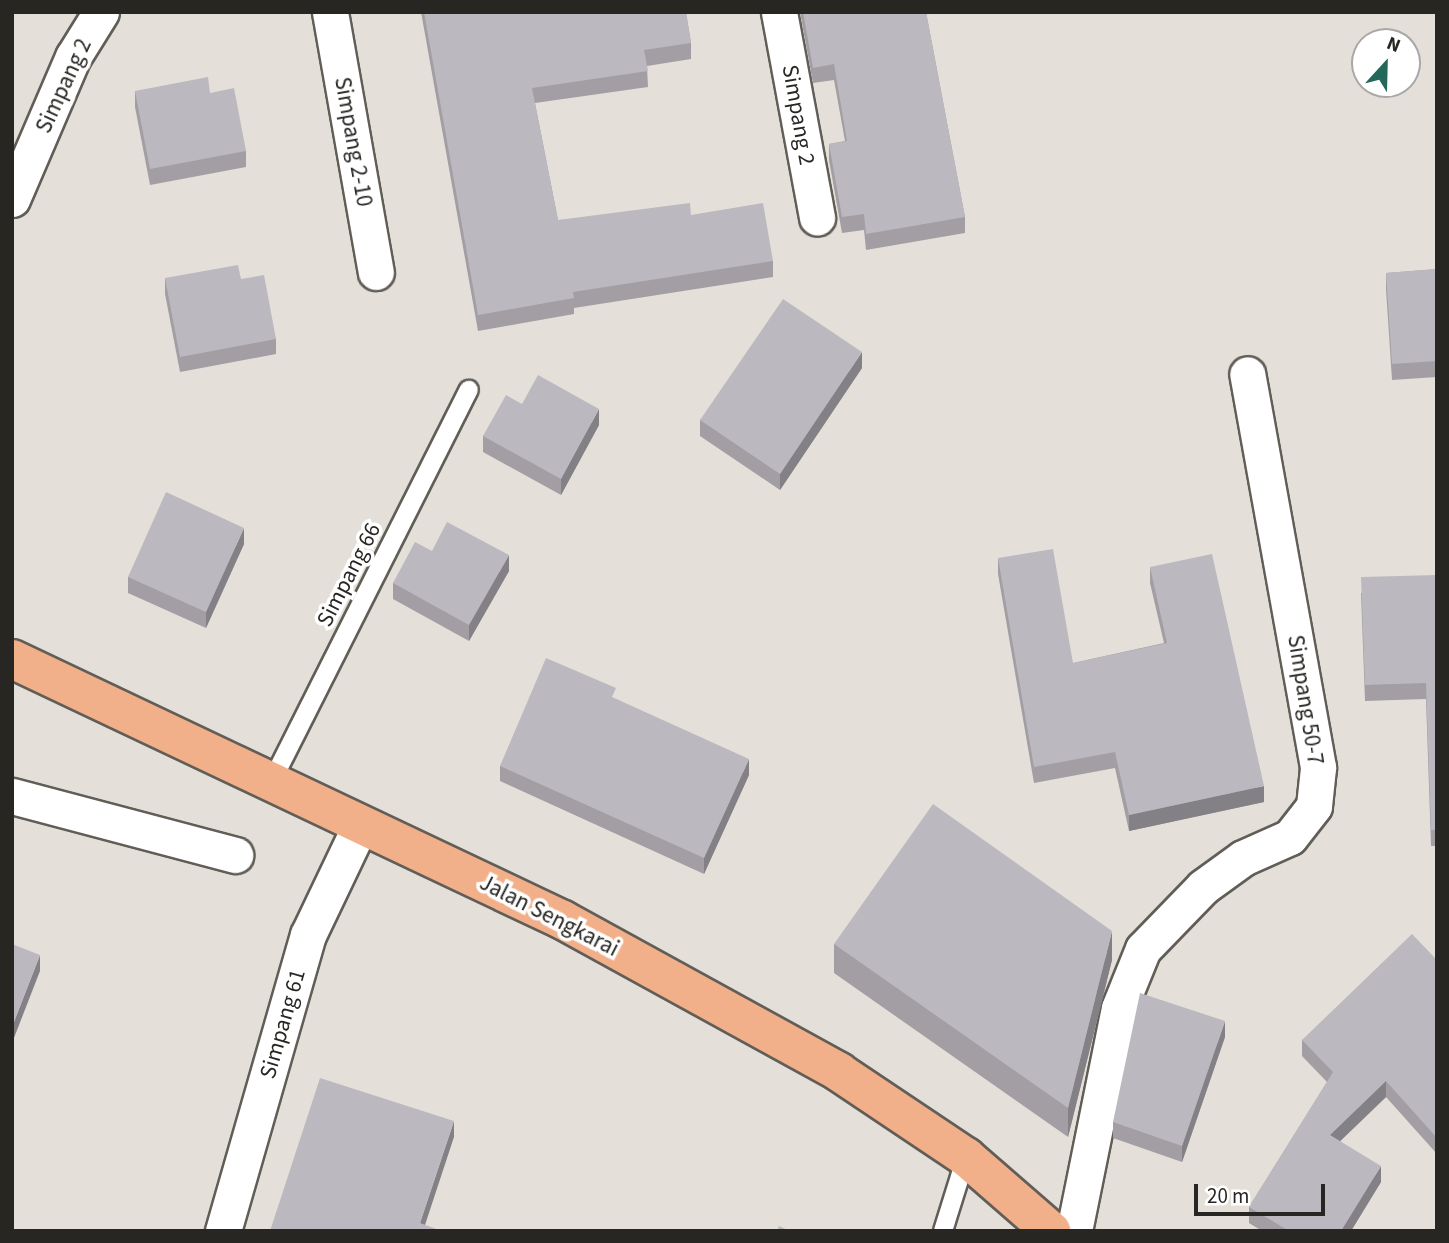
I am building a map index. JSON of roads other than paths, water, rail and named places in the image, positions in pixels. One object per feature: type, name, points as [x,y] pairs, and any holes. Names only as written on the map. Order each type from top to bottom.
[{"type":"main road","name":"Jalan Sengkarai","points":[[12,659],[563,920],[839,1072],[966,1157],[1051,1231]]},
{"type":"street","name":"Simpang 2","points":[[12,199],[73,57],[101,12]]},
{"type":"street","name":"Simpang 2-10","points":[[330,12],[376,272]]},
{"type":"street","name":"Simpang 2","points":[[779,12],[817,218]]},
{"type":"street","name":"Simpang 50-7","points":[[1074,1231],[1119,1008],[1143,948],[1203,887],[1244,858],[1290,836],[1314,806],[1318,767],[1247,374]]},
{"type":"street","points":[[12,796],[234,855]]},
{"type":"street","name":"Simpang 61","points":[[223,1231],[308,935],[361,824]]},
{"type":"lane","name":"Simpang 66","points":[[272,781],[469,390]]},
{"type":"lane","points":[[943,1231],[966,1157]]}]
